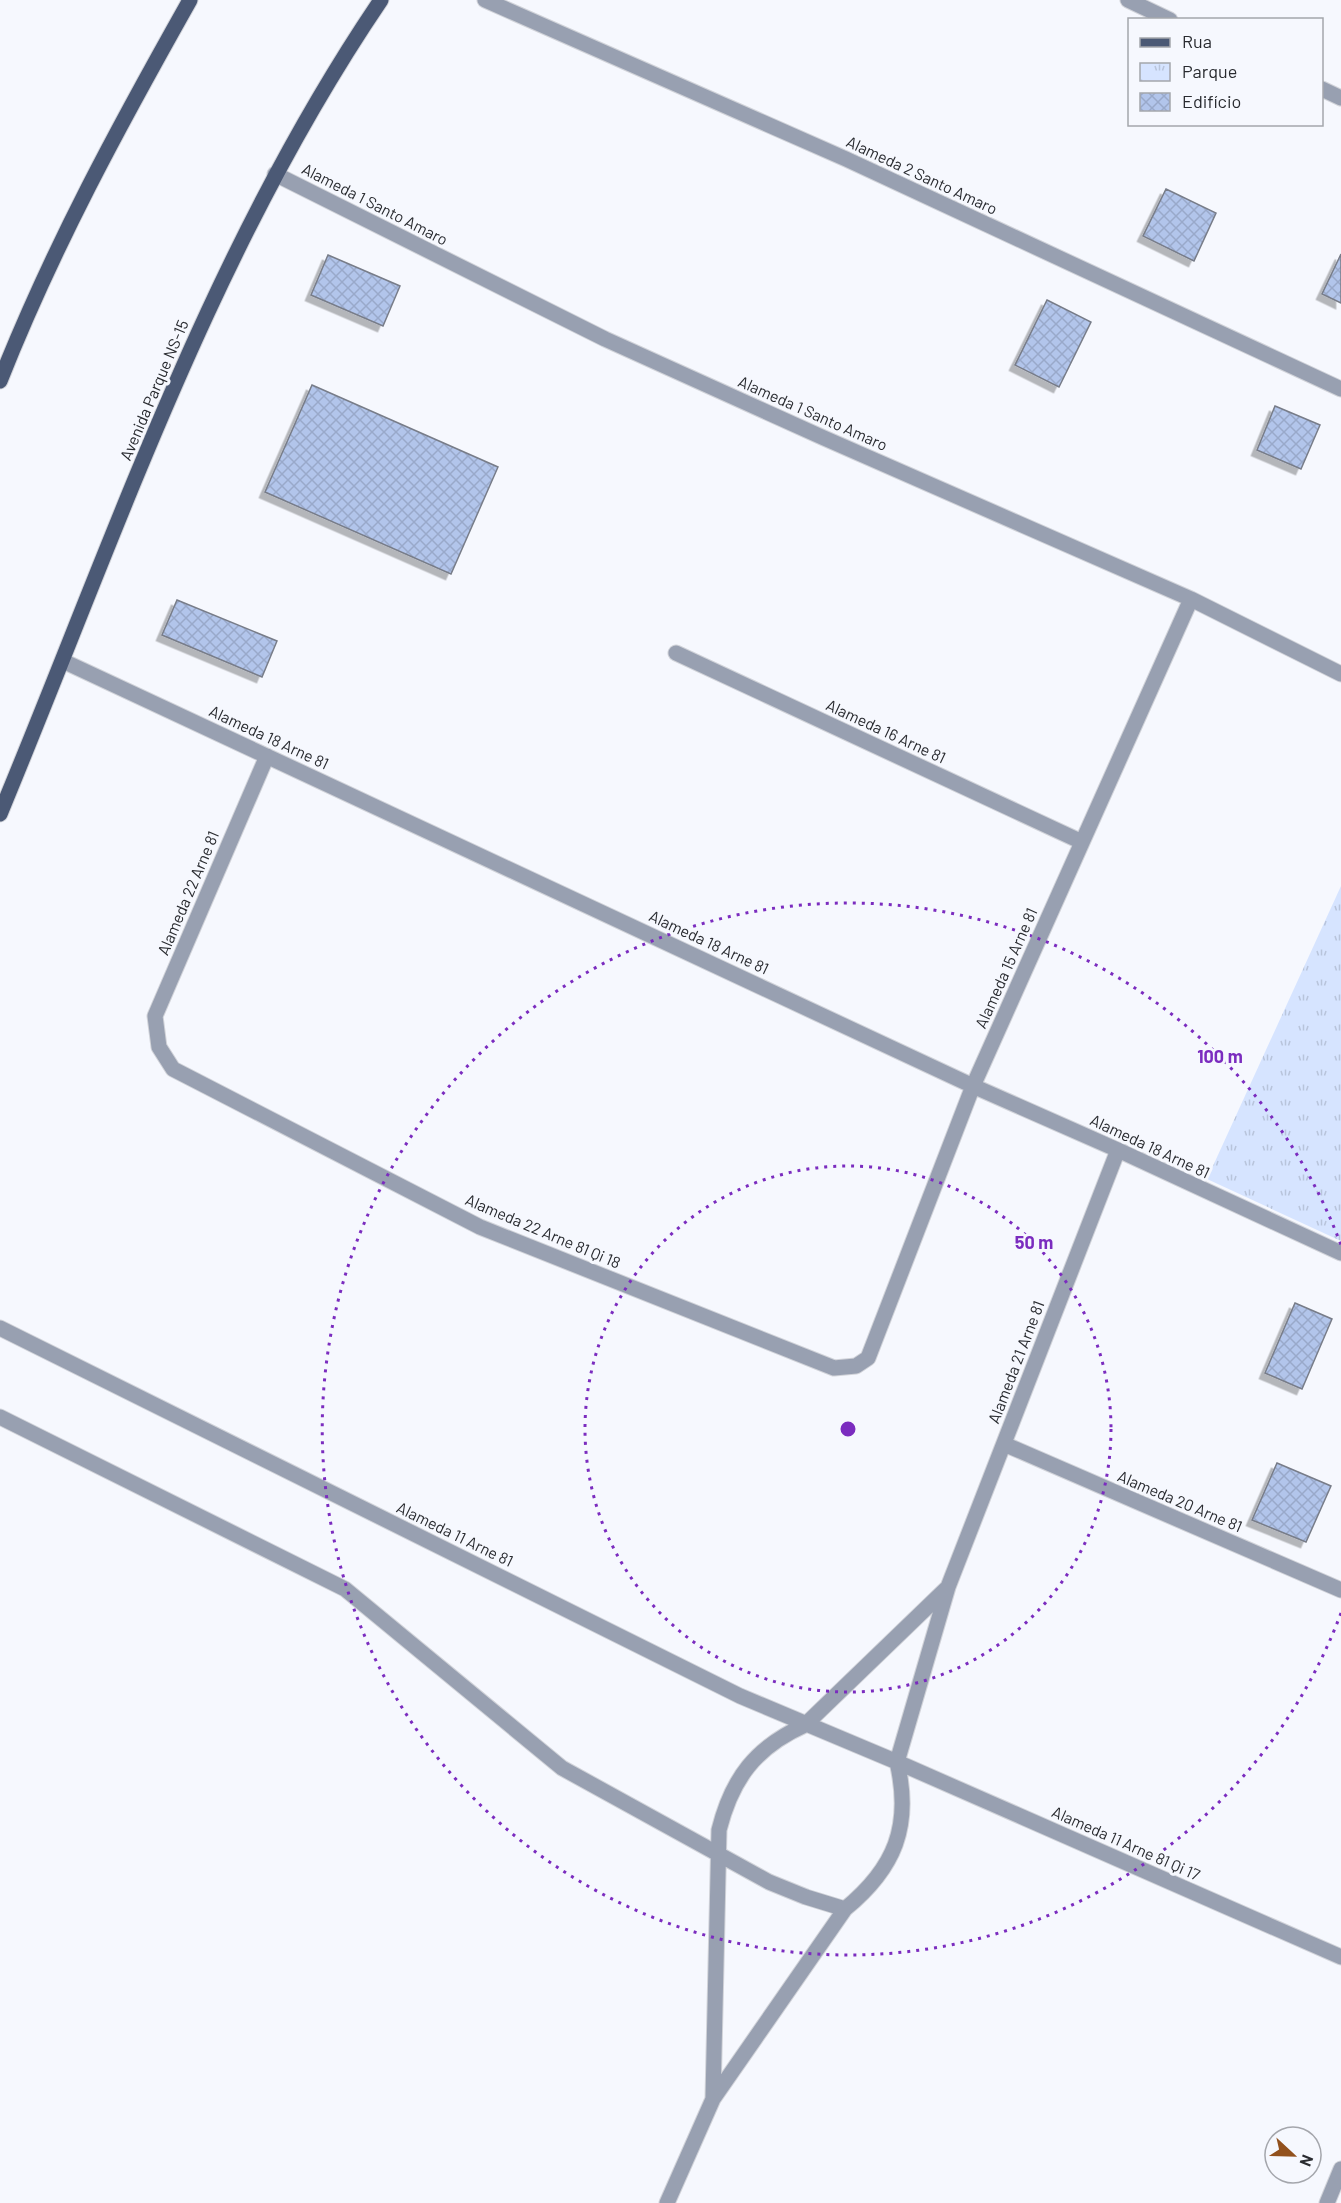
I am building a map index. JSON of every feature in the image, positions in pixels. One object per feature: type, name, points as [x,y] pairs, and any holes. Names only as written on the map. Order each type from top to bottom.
[{"type":"main road","points":[[0,381],[16,339],[63,235],[190,0]]},
{"type":"main road","name":"Avenida Parque NS-15","points":[[0,814],[171,392],[213,299],[275,174],[331,77],[381,0]]},
{"type":"street","name":"Alameda 2 Santo Amaro","points":[[485,0],[846,159],[1341,389]]},
{"type":"street","points":[[1128,0],[1166,18]]},
{"type":"street","points":[[1323,89],[1341,98]]},
{"type":"street","name":"Alameda 1 Santo Amaro","points":[[275,174],[605,339],[1191,599],[1341,674]]},
{"type":"street","name":"Alameda 15 Arne 81","points":[[868,1358],[973,1086],[1191,599]]},
{"type":"street","name":"Alameda 16 Arne 81","points":[[676,653],[1082,842]]},
{"type":"street","name":"Alameda 18 Arne 81","points":[[63,661],[973,1086],[1341,1253]]},
{"type":"street","name":"Alameda 22 Arne 81","points":[[159,1047],[155,1016],[267,756]]},
{"type":"street","name":"Alameda 22 Arne 81 Qi 18","points":[[159,1047],[173,1069],[480,1227],[834,1368],[856,1366],[868,1358]]},
{"type":"street","name":"Alameda 21 Arne 81","points":[[897,1762],[948,1587],[1118,1150]]},
{"type":"street","name":"Alameda 11 Arne 81","points":[[0,1329],[740,1696],[897,1762]]},
{"type":"street","points":[[0,1417],[345,1589],[562,1768],[769,1882],[806,1897],[845,1908]]},
{"type":"street","name":"Alameda 20 Arne 81","points":[[1004,1444],[1341,1590]]},
{"type":"street","points":[[713,2099],[719,1830],[725,1807],[735,1785],[765,1748],[784,1734],[805,1725],[948,1587]]},
{"type":"street","points":[[667,2203],[713,2099],[845,1908],[864,1893],[881,1874],[893,1851],[900,1830],[903,1807],[902,1784],[897,1762]]},
{"type":"street","name":"Alameda 11 Arne 81 Qi 17","points":[[897,1762],[1341,1957]]},
{"type":"street","points":[[1327,2203],[1341,2169]]},
{"type":"green space","points":[[1341,886],[1341,1241],[1207,1179]]},
{"type":"building","points":[[1166,189],[1216,213],[1194,261],[1143,236]]},
{"type":"building","points":[[1341,254],[1341,303],[1322,294]]},
{"type":"building","points":[[328,255],[400,286],[383,326],[311,295]]},
{"type":"building","points":[[1047,300],[1091,322],[1059,387],[1015,365]]},
{"type":"building","points":[[312,385],[498,467],[451,574],[265,492]]},
{"type":"building","points":[[1275,406],[1320,425],[1301,469],[1257,450]]},
{"type":"building","points":[[177,600],[277,641],[262,677],[162,635]]},
{"type":"building","points":[[1295,1303],[1332,1319],[1302,1389],[1265,1373]]},
{"type":"building","points":[[1277,1463],[1331,1486],[1306,1542],[1252,1520]]}]
